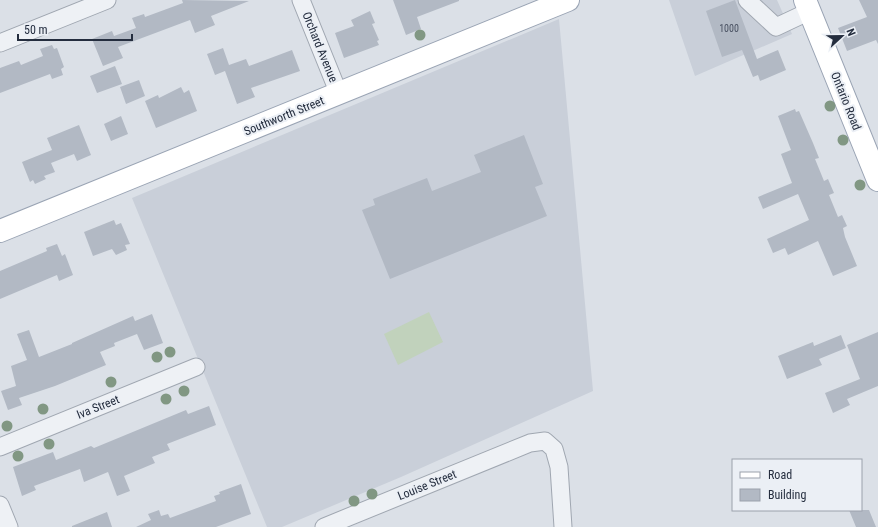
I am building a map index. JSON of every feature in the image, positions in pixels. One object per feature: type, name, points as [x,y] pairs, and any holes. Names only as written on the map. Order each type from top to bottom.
[{"type":"main road","name":"Southworth Street","points":[[0,231],[568,0]]},
{"type":"main road","name":"Ontario Road","points":[[808,6],[878,180]]},
{"type":"street","points":[[0,43],[107,0]]},
{"type":"street","name":"Orchard Avenue","points":[[301,0],[338,94]]},
{"type":"street","points":[[748,0],[776,27],[808,6]]},
{"type":"street","name":"Iva Street","points":[[0,446],[196,367]]},
{"type":"street","name":"Louise Street","points":[[324,527],[530,443],[545,441],[554,449],[559,467],[564,527]]},
{"type":"street","points":[[0,505],[9,527]]},
{"type":"shaded area","points":[[669,0],[777,0],[792,34],[695,76]]},
{"type":"shaded area","points":[[559,19],[593,391],[401,477],[282,527],[267,527],[132,198]]},
{"type":"green space","points":[[429,312],[443,342],[398,365],[384,334]]},
{"type":"building","points":[[182,0],[249,1],[211,16],[215,25],[195,33],[190,20],[118,47],[123,58],[103,66],[92,39],[112,31],[114,36],[136,28],[132,18],[144,14],[145,17],[183,3]]},
{"type":"building","points":[[393,0],[459,1],[417,17],[421,29],[406,35]]},
{"type":"building","points":[[735,0],[757,59],[778,50],[786,70],[760,81],[758,75],[753,77],[742,50],[722,57],[706,11]]},
{"type":"building","points":[[859,0],[878,0],[878,44],[876,40],[847,51],[838,28],[867,17]]},
{"type":"building","points":[[370,11],[375,23],[372,24],[379,40],[377,41],[379,45],[344,58],[335,33],[354,26],[351,20]]},
{"type":"building","points":[[52,45],[54,49],[57,48],[64,67],[61,69],[63,75],[52,79],[50,74],[0,93],[0,68],[19,61],[21,65],[43,56],[40,49]]},
{"type":"building","points":[[223,48],[229,65],[246,59],[249,66],[292,50],[300,71],[251,88],[255,97],[237,104],[225,71],[215,75],[207,54]]},
{"type":"building","points":[[115,66],[122,84],[97,93],[90,76]]},
{"type":"building","points":[[139,80],[145,96],[126,104],[120,87]]},
{"type":"building","points":[[181,87],[184,93],[189,90],[197,111],[156,128],[145,101],[158,95],[159,98]]},
{"type":"building","points":[[795,109],[796,112],[799,111],[813,143],[819,158],[815,159],[824,181],[828,179],[834,193],[829,195],[838,217],[842,215],[847,226],[843,228],[845,237],[857,266],[833,276],[818,241],[788,255],[785,248],[773,253],[767,239],[809,220],[798,194],[763,209],[758,197],[792,183],[781,154],[791,150],[778,116]]},
{"type":"building","points":[[121,116],[128,134],[111,141],[104,124]]},
{"type":"building","points":[[79,125],[91,155],[77,161],[74,154],[51,163],[55,172],[44,176],[46,179],[35,184],[33,180],[30,182],[22,162],[52,150],[47,138]]},
{"type":"building","points":[[524,135],[543,184],[535,187],[547,216],[390,279],[362,210],[375,205],[373,199],[427,178],[432,191],[481,172],[474,155]]},
{"type":"building","points":[[114,220],[116,225],[121,223],[130,244],[125,245],[127,250],[116,255],[112,249],[93,256],[84,232]]},
{"type":"building","points":[[57,244],[62,256],[65,254],[73,275],[59,281],[57,275],[0,299],[0,271],[47,251],[46,248]]},
{"type":"building","points":[[152,314],[163,343],[144,350],[137,334],[114,343],[115,346],[100,352],[106,365],[55,386],[19,398],[22,405],[8,410],[1,391],[16,386],[11,366],[27,360],[17,334],[29,330],[39,357],[72,344],[133,316],[135,321]]},
{"type":"building","points":[[878,332],[878,386],[847,399],[850,405],[833,413],[825,393],[860,379],[847,345]]},
{"type":"building","points":[[841,335],[846,348],[819,359],[822,365],[787,379],[778,356],[813,342],[814,346]]},
{"type":"building","points":[[209,406],[216,425],[167,444],[170,450],[152,457],[155,463],[124,476],[130,491],[117,496],[108,472],[84,482],[80,469],[34,486],[36,490],[22,496],[13,467],[53,452],[56,460],[91,446],[94,448],[186,410],[188,414]]},
{"type":"building","points":[[241,484],[251,514],[216,527],[136,527],[151,520],[148,514],[159,510],[161,516],[168,514],[170,518],[216,501],[214,496],[220,494],[219,492]]},
{"type":"building","points":[[869,510],[876,527],[856,527],[849,511]]},
{"type":"building","points":[[107,512],[112,527],[72,527],[72,526]]}]
